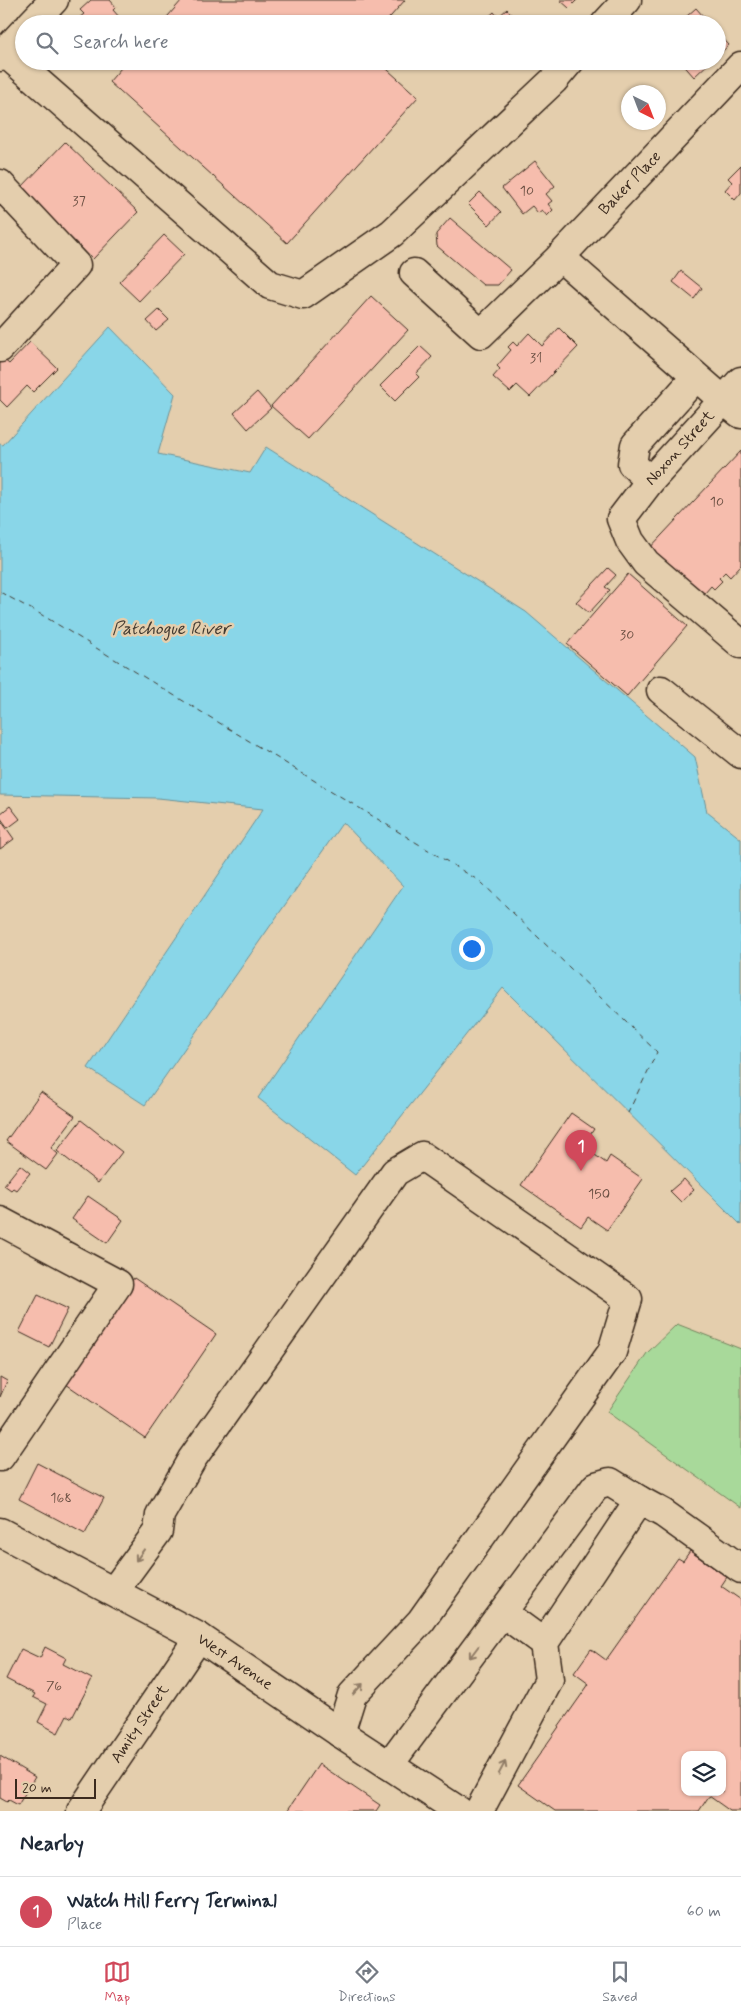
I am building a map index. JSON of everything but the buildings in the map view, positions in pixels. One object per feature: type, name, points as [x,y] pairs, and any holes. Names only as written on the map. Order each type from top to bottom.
[{"type":"street","points":[[40,15],[54,0]]},
{"type":"street","points":[[613,15],[627,0]]},
{"type":"street","points":[[15,43],[1,59],[15,70]]},
{"type":"street","name":"Baker Place","points":[[414,273],[481,334],[560,257],[741,66]]},
{"type":"street","points":[[16,70],[74,114],[270,285],[302,296],[392,234],[562,70]]},
{"type":"street","points":[[0,184],[76,265],[0,348]]},
{"type":"street","points":[[560,257],[732,407]]},
{"type":"street","points":[[650,481],[632,464],[635,446],[696,377]]},
{"type":"street","name":"Noxon Street","points":[[741,380],[732,407],[650,481],[621,519],[630,541],[646,563],[741,644]]},
{"type":"street","points":[[661,690],[741,754]]},
{"type":"street","points":[[105,1587],[158,1531],[160,1515],[192,1459],[396,1172],[422,1156],[628,1298],[612,1352],[421,1621],[352,1695],[340,1733]]},
{"type":"street","points":[[0,1221],[118,1284],[0,1458]]},
{"type":"street","points":[[389,1765],[596,1486],[610,1482],[663,1513],[741,1569]]},
{"type":"street","points":[[479,1811],[549,1680],[544,1643],[639,1500]]},
{"type":"street","name":"West Avenue","points":[[0,1532],[199,1637],[459,1811]]},
{"type":"street","points":[[503,1612],[544,1643]]},
{"type":"street","name":"Amity Street","points":[[81,1811],[199,1637]]},
{"type":"green space","points":[[677,1324],[741,1349],[741,1508],[607,1412],[647,1353]]},
{"type":"water","name":"Patchogue River","points":[[110,327],[175,394],[158,454],[250,473],[266,447],[526,612],[695,757],[707,812],[741,839],[741,1225],[503,988],[355,1175],[258,1098],[403,886],[343,822],[145,1105],[88,1068],[263,809],[158,798],[0,795],[0,444],[3,445]]},
{"type":"ferry route","points":[[0,592],[42,615],[481,882],[657,1052],[628,1113]]},
{"type":"place","name":"Watch Hill Ferry Terminal","points":[[581,1171]]}]
